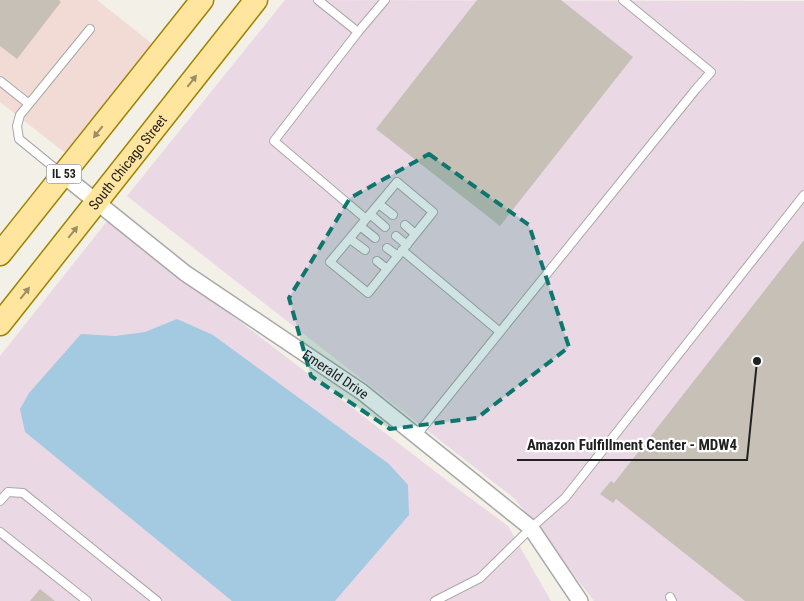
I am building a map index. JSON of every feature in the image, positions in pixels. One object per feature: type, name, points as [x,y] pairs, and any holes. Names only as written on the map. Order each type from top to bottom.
[{"type":"main road","name":"IL 53","points":[[0,254],[202,0]]},
{"type":"main road","name":"South Chicago Street","points":[[0,324],[256,0]]},
{"type":"street","name":"Emerald Drive","points":[[64,175],[185,273],[362,392],[531,528],[580,601]]},
{"type":"lane","points":[[318,0],[358,32]]},
{"type":"lane","points":[[385,0],[274,141],[368,217],[385,227]]},
{"type":"lane","points":[[416,436],[696,88],[711,72],[623,0]]},
{"type":"lane","points":[[64,175],[19,139],[17,126],[20,115],[90,29]]},
{"type":"lane","points":[[0,81],[29,104]]},
{"type":"lane","points":[[397,182],[433,212],[368,293],[330,262],[379,204],[397,182]]},
{"type":"lane","points":[[435,601],[480,578],[565,498],[804,195]]},
{"type":"lane","points":[[379,204],[393,215]]},
{"type":"lane","points":[[405,225],[415,234]]},
{"type":"lane","points":[[360,226],[375,238]]},
{"type":"lane","points":[[396,236],[402,250],[500,332]]},
{"type":"lane","points":[[350,239],[365,250]]},
{"type":"lane","points":[[387,248],[402,250]]},
{"type":"lane","points":[[377,261],[387,269]]},
{"type":"lane","points":[[0,501],[8,492],[23,493],[157,601]]},
{"type":"lane","points":[[0,532],[87,601]]},
{"type":"highlighted area","points":[[429,154],[529,225],[569,347],[477,418],[390,429],[311,376],[289,298],[350,198]]},
{"type":"shaded area","points":[[0,0],[97,0],[155,46],[68,155],[0,102]]},
{"type":"shaded area","points":[[285,0],[804,1],[804,601],[594,601],[515,499],[127,196]]},
{"type":"shaded area","points":[[108,220],[508,526],[551,601],[0,601],[0,356]]},
{"type":"water","points":[[177,319],[213,335],[389,464],[408,485],[409,515],[335,601],[232,601],[25,432],[20,409],[29,393],[81,334],[115,336],[145,332]]},
{"type":"building","points":[[0,0],[59,0],[61,2],[17,59],[0,46]]},
{"type":"building","points":[[477,0],[561,0],[633,57],[500,226],[376,129]]},
{"type":"building","points":[[804,240],[804,601],[745,601],[616,499],[613,503],[600,494],[611,481],[614,483]]},
{"type":"building","points":[[40,589],[55,601],[30,601]]},
{"type":"place","name":"Amazon Fulfillment Center - MDW4","points":[[757,361]]}]
